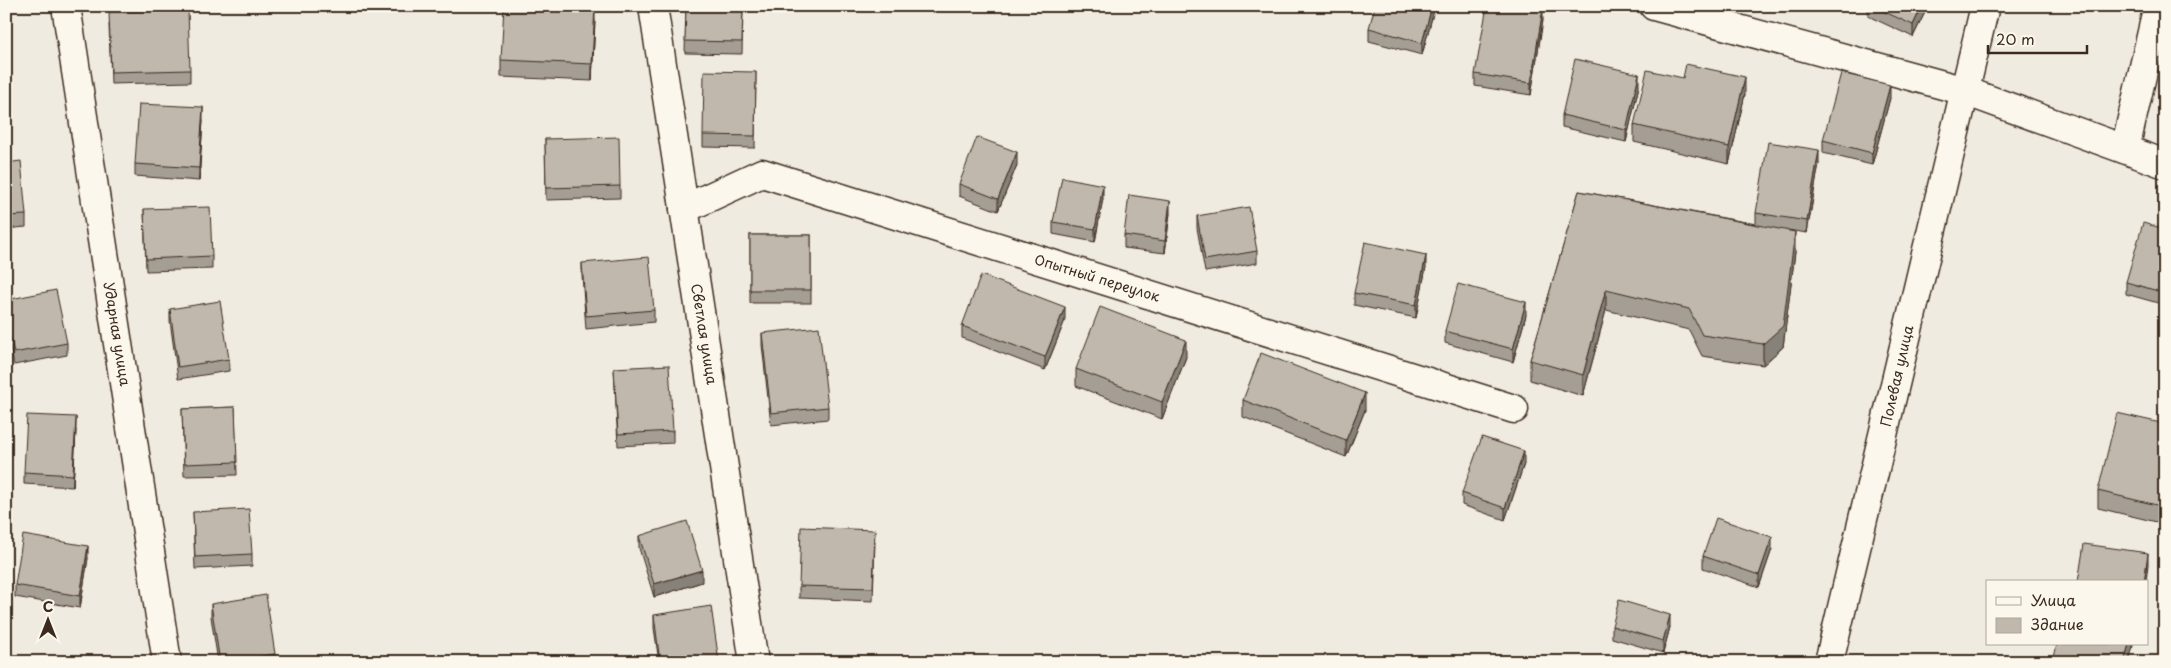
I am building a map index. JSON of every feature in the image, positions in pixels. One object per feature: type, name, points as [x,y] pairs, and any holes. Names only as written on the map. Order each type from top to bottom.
[{"type":"street","name":"Ударная улица","points":[[66,6],[167,662]]},
{"type":"street","name":"Светлая улица","points":[[652,6],[754,662]]},
{"type":"street","points":[[1654,6],[1965,91],[2165,164]]},
{"type":"street","name":"Полевая улица","points":[[1829,662],[1985,6]]},
{"type":"street","points":[[2125,149],[2158,6]]},
{"type":"street","name":"Опытный переулок","points":[[684,209],[762,173],[1514,409]]},
{"type":"building","points":[[6,6],[8,6],[10,62],[6,62]]},
{"type":"building","points":[[504,6],[595,6],[592,64],[501,60]]},
{"type":"building","points":[[686,6],[743,6],[742,42],[685,41]]},
{"type":"building","points":[[1375,6],[1432,6],[1422,43],[1369,28]]},
{"type":"building","points":[[1487,6],[1534,6],[1543,8],[1531,83],[1475,74]]},
{"type":"building","points":[[1872,6],[1922,6],[1913,25]]},
{"type":"building","points":[[188,10],[190,70],[111,72],[109,12]]},
{"type":"building","points":[[1575,59],[1639,74],[1626,130],[1562,115]]},
{"type":"building","points":[[1686,64],[1745,77],[1729,147],[1634,125],[1647,70],[1683,78]]},
{"type":"building","points":[[704,71],[756,72],[755,136],[703,135]]},
{"type":"building","points":[[1841,73],[1890,85],[1872,153],[1823,140]]},
{"type":"building","points":[[139,104],[203,107],[199,168],[135,164]]},
{"type":"building","points":[[619,137],[620,186],[546,188],[545,139]]},
{"type":"building","points":[[977,137],[1017,152],[998,199],[959,184]]},
{"type":"building","points":[[1768,142],[1819,150],[1807,221],[1756,213]]},
{"type":"building","points":[[21,161],[26,215],[6,216],[6,163]]},
{"type":"building","points":[[1062,177],[1103,185],[1095,229],[1053,222]]},
{"type":"building","points":[[1579,191],[1795,232],[1783,326],[1763,344],[1702,335],[1689,309],[1606,289],[1583,375],[1530,360]]},
{"type":"building","points":[[1129,195],[1170,201],[1165,241],[1124,235]]},
{"type":"building","points":[[210,207],[212,256],[146,259],[144,209]]},
{"type":"building","points":[[1249,207],[1257,251],[1205,260],[1197,216]]},
{"type":"building","points":[[2143,223],[2165,229],[2165,293],[2126,282]]},
{"type":"building","points":[[750,235],[811,235],[811,290],[750,290]]},
{"type":"building","points":[[1365,242],[1426,255],[1416,305],[1354,293]]},
{"type":"building","points":[[649,257],[654,310],[586,316],[582,263]]},
{"type":"building","points":[[981,275],[1065,307],[1045,357],[962,326]]},
{"type":"building","points":[[1458,284],[1526,302],[1513,349],[1445,331]]},
{"type":"building","points":[[56,290],[67,343],[14,353],[6,317],[6,300]]},
{"type":"building","points":[[220,301],[229,359],[178,367],[170,309]]},
{"type":"building","points":[[1100,307],[1186,340],[1162,402],[1076,369]]},
{"type":"building","points":[[819,327],[828,407],[771,413],[762,333]]},
{"type":"building","points":[[1261,353],[1365,393],[1346,440],[1243,400]]},
{"type":"building","points":[[669,365],[673,431],[618,434],[614,368]]},
{"type":"building","points":[[235,407],[237,462],[184,464],[182,409]]},
{"type":"building","points":[[2117,413],[2165,424],[2165,507],[2098,491]]},
{"type":"building","points":[[27,415],[76,417],[73,475],[24,472]]},
{"type":"building","points":[[1482,437],[1524,451],[1505,508],[1462,493]]},
{"type":"building","points":[[249,509],[252,554],[195,557],[193,512]]},
{"type":"building","points":[[1716,518],[1772,537],[1759,575],[1703,556]]},
{"type":"building","points":[[687,521],[702,570],[654,584],[639,536]]},
{"type":"building","points":[[801,527],[875,530],[873,588],[799,586]]},
{"type":"building","points":[[23,535],[88,546],[80,596],[15,585]]},
{"type":"building","points":[[2084,544],[2148,553],[2144,580],[2078,580]]},
{"type":"building","points":[[266,595],[275,654],[220,662],[211,604]]},
{"type":"building","points":[[1619,600],[1670,615],[1663,641],[1612,626]]},
{"type":"building","points":[[711,606],[719,662],[660,662],[654,615]]},
{"type":"building","points":[[2057,646],[2128,646],[2124,662],[2053,662]]}]
